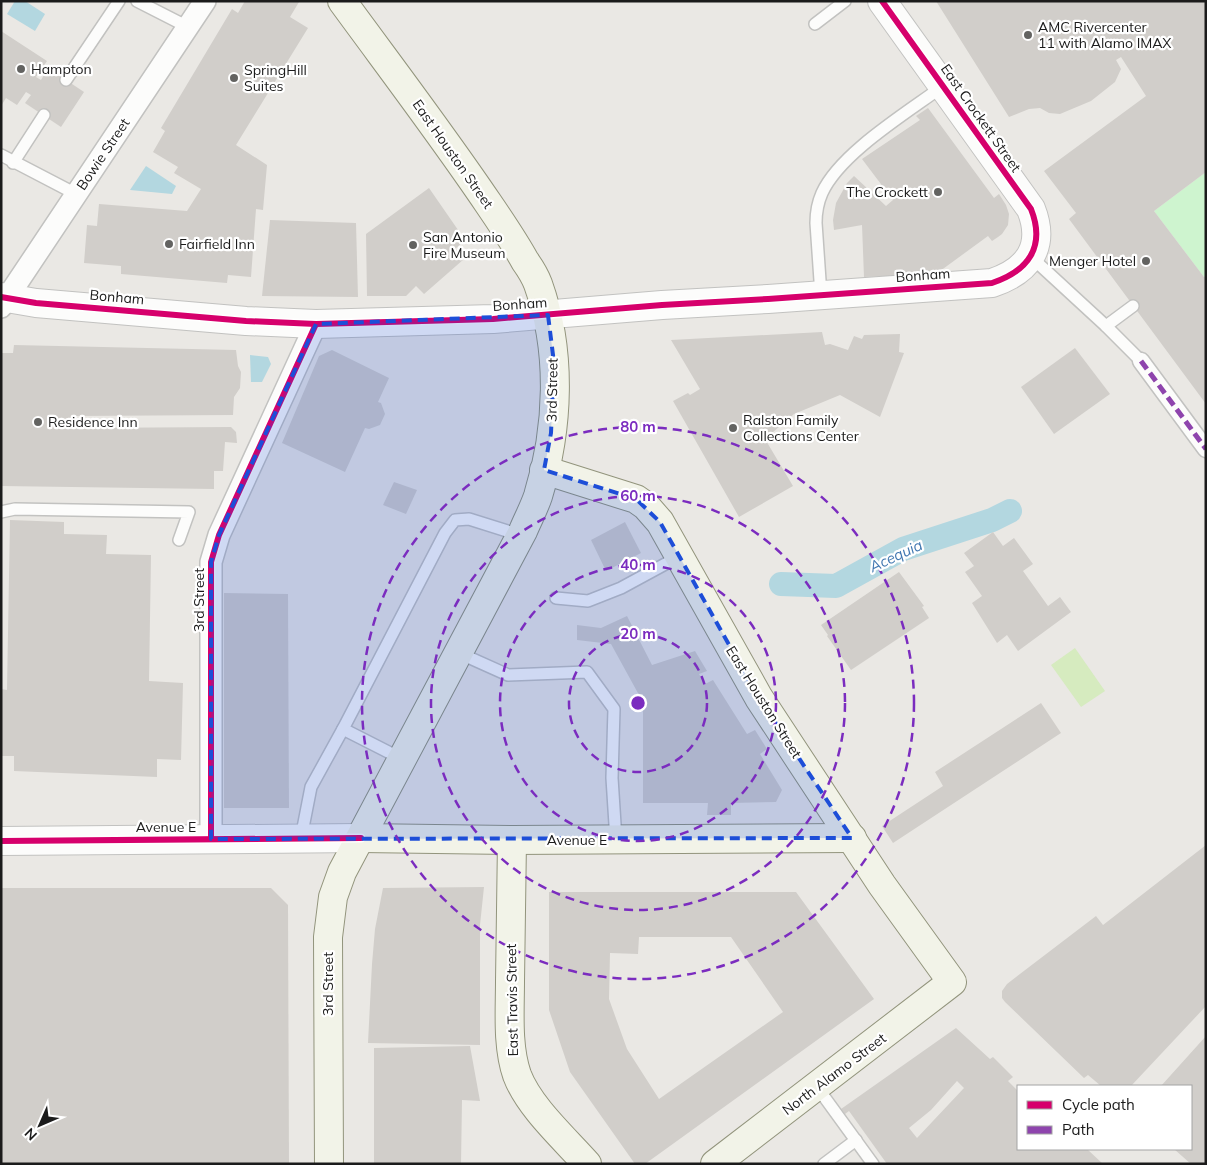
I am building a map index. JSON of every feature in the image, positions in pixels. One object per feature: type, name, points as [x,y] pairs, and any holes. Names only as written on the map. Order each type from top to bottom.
[{"type":"main road","name":"East Houston Street","points":[[342,1],[474,182],[514,241],[538,282],[548,315]]},
{"type":"main road","points":[[361,1],[376,48]]},
{"type":"main road","name":"3rd Street","points":[[329,1164],[328,937],[333,897],[342,872],[520,535],[537,497],[551,433],[554,404],[554,363],[548,315]]},
{"type":"main road","name":"East Houston Street","points":[[544,470],[636,499],[646,506],[660,522],[759,698],[882,885],[952,982]]},
{"type":"main road","name":"Avenue E","points":[[361,838],[616,840],[852,838]]},
{"type":"main road","name":"East Travis Street","points":[[512,840],[510,1008],[512,1054],[517,1076],[539,1110],[587,1164]]},
{"type":"main road","name":"North Alamo Street","points":[[725,1161],[952,982]]},
{"type":"street","name":"Bowie Street","points":[[3,301],[204,1]]},
{"type":"street","name":"East Crockett Street","points":[[882,1],[1031,209],[1036,222],[1036,238],[1030,256]]},
{"type":"street","name":"Bonham","points":[[3,301],[316,324],[493,319],[662,305],[821,296],[992,283],[1008,277],[1021,268],[1030,256]]},
{"type":"street","name":"3rd Street","points":[[211,839],[211,562],[219,535],[316,324]]},
{"type":"street","points":[[1141,361],[1206,449]]},
{"type":"street","name":"Avenue E","points":[[1,841],[361,838]]},
{"type":"lane","points":[[66,80],[119,1]]},
{"type":"lane","points":[[137,1],[188,27]]},
{"type":"lane","points":[[815,24],[846,1]]},
{"type":"lane","points":[[821,296],[816,214],[822,193],[835,174],[859,149],[943,86]]},
{"type":"lane","points":[[13,162],[44,116]]},
{"type":"lane","points":[[1,155],[76,194]]},
{"type":"lane","points":[[1030,256],[1141,361]]},
{"type":"lane","points":[[1106,326],[1133,306]]},
{"type":"lane","points":[[1,512],[15,509],[189,512],[180,540]]},
{"type":"lane","points":[[301,838],[311,787],[445,533],[455,520],[469,519],[520,535]]},
{"type":"lane","points":[[556,598],[588,601],[621,588],[680,556]]},
{"type":"lane","points":[[458,653],[508,675],[588,672],[614,709],[612,778],[616,840]]},
{"type":"lane","points":[[343,729],[402,759]]},
{"type":"lane","points":[[817,1087],[873,1164]]},
{"type":"lane","points":[[824,1164],[856,1140]]},
{"type":"highlighted area","points":[[548,315],[554,363],[551,433],[544,470],[636,499],[660,522],[759,698],[852,838],[211,839],[211,562],[219,535],[316,324]]},
{"type":"green space","points":[[1206,172],[1206,276],[1204,277],[1154,211]]},
{"type":"green space","points":[[1075,648],[1105,691],[1081,707],[1051,665]]},
{"type":"water","points":[[15,1],[25,1],[45,14],[35,31],[7,14]]},
{"type":"water","points":[[146,166],[176,186],[172,194],[130,190]]},
{"type":"water","points":[[250,355],[268,357],[271,364],[262,382],[251,382]]},
{"type":"building","points":[[245,1],[298,1],[290,17],[308,28],[236,145],[267,165],[263,210],[256,209],[251,277],[228,275],[227,283],[121,274],[121,266],[84,263],[87,225],[97,226],[99,204],[187,211],[201,189],[174,173],[178,167],[153,152],[165,131],[161,128],[232,9],[238,13]]},
{"type":"building","points":[[936,1],[1206,1],[1206,172],[1154,211],[1204,277],[1206,276],[1206,404],[1069,219],[1076,213],[1044,171],[1146,96],[1121,57],[1116,60],[1121,69],[1115,82],[1091,101],[1060,114],[1049,113],[1040,108],[1029,109],[1009,117]]},
{"type":"building","points":[[1,31],[47,61],[36,77],[41,80],[48,68],[84,92],[61,127],[25,103],[31,95],[26,92],[17,105],[6,98],[1,106]]},
{"type":"building","name":"The Crockett","points":[[928,108],[994,198],[999,194],[1009,214],[1008,225],[998,237],[992,241],[988,236],[936,274],[864,277],[862,225],[834,230],[833,220],[836,203],[847,183],[854,176],[886,206],[893,200],[862,159],[920,120],[916,116]]},
{"type":"building","name":"San Antonio Fire Museum","points":[[429,188],[465,240],[455,249],[464,259],[424,294],[416,286],[406,296],[367,296],[366,234]]},
{"type":"building","points":[[270,220],[356,223],[358,297],[262,296]]},
{"type":"building","name":"Ralston Family Collections Center","points":[[822,332],[825,345],[830,344],[848,350],[854,336],[862,339],[864,335],[900,334],[899,352],[904,353],[880,417],[840,395],[794,414],[765,439],[793,486],[739,517],[673,401],[700,389],[671,340]]},
{"type":"building","name":"Residence Inn","points":[[14,345],[236,350],[238,366],[241,372],[240,388],[234,397],[233,415],[74,416],[74,428],[231,427],[236,432],[237,443],[225,442],[223,471],[214,471],[214,489],[1,486],[1,353],[13,353]]},
{"type":"building","points":[[1075,348],[1110,394],[1054,434],[1021,387]]},
{"type":"building","points":[[332,350],[389,378],[378,402],[381,403],[385,414],[380,425],[369,429],[365,428],[345,472],[282,443],[319,356]]},
{"type":"building","points":[[394,482],[417,490],[406,514],[383,505]]},
{"type":"building","points":[[10,520],[64,522],[64,534],[107,535],[106,554],[151,555],[149,681],[183,683],[181,760],[157,759],[157,777],[14,771],[14,756],[1,756],[1,689],[7,690]]},
{"type":"building","points":[[625,522],[641,553],[606,571],[591,540]]},
{"type":"building","points":[[993,532],[1003,546],[1014,538],[1033,564],[1023,571],[1048,606],[1060,597],[1071,612],[1018,651],[1007,635],[997,643],[972,603],[982,596],[965,572],[974,566],[964,553]]},
{"type":"building","points":[[899,572],[924,606],[922,607],[929,618],[851,670],[821,625]]},
{"type":"building","points":[[224,593],[288,594],[289,808],[224,808]]},
{"type":"building","points":[[627,616],[652,665],[695,651],[707,671],[699,674],[705,684],[713,680],[747,734],[755,730],[767,749],[760,754],[782,790],[776,802],[731,803],[731,815],[707,815],[708,803],[643,803],[643,694],[639,695],[611,644],[577,640],[577,625],[601,628]]},
{"type":"building","points":[[1041,703],[1061,733],[893,843],[882,826],[943,786],[935,772]]},
{"type":"building","points":[[1206,845],[1206,1006],[1132,1085],[1100,1085],[1088,1075],[1084,1078],[1002,998],[1002,991],[1007,984],[1096,916],[1103,925]]},
{"type":"building","points":[[484,887],[480,925],[480,1045],[368,1043],[375,929],[383,888]]},
{"type":"building","points":[[1,888],[271,888],[288,905],[289,1164],[1,1164]]},
{"type":"building","points":[[549,892],[796,892],[874,999],[645,1164],[635,1164],[570,1072],[549,1010]],"holes":[[[639,937],[731,937],[783,1012],[659,1099],[627,1049],[609,999],[610,953],[638,954]]]},
{"type":"building","points":[[956,1028],[990,1059],[993,1057],[1013,1077],[1008,1081],[1017,1090],[1017,1150],[1088,1150],[1103,1164],[887,1164],[849,1111],[845,1114],[841,1109]],"holes":[[[957,1081],[964,1088],[917,1138],[909,1128],[931,1110]]]},
{"type":"building","points":[[1206,1036],[1206,1164],[1191,1164],[1175,1150],[1192,1150],[1192,1085],[1162,1085]]},
{"type":"building","points":[[470,1046],[480,1101],[462,1100],[461,1164],[374,1164],[374,1048]]},
{"type":"waterway","name":"Acequia","points":[[781,584],[836,586],[903,549],[992,520],[1010,511]]},
{"type":"marked path","points":[[1141,361],[1206,449]]},
{"type":"cycle path","points":[[1,297],[36,303],[246,321],[316,324],[493,319],[662,305],[992,283],[1005,278],[1024,264],[1031,256],[1035,246],[1035,223],[1031,209],[882,1]]},
{"type":"cycle path","points":[[211,839],[211,562],[219,535],[316,324]]},
{"type":"cycle path","points":[[1,841],[361,838]]},
{"type":"place","name":"AMC Rivercenter 11 with Alamo IMAX","points":[[1028,35]]},
{"type":"place","name":"Hampton","points":[[21,69]]},
{"type":"place","name":"SpringHill Suites","points":[[234,78]]},
{"type":"place","name":"The Crockett","points":[[938,192]]},
{"type":"place","name":"Fairfield Inn","points":[[169,244]]},
{"type":"place","name":"San Antonio Fire Museum","points":[[413,245]]},
{"type":"place","name":"Menger Hotel","points":[[1146,261]]},
{"type":"place","name":"Residence Inn","points":[[38,422]]},
{"type":"place","name":"Ralston Family Collections Center","points":[[733,428]]}]
